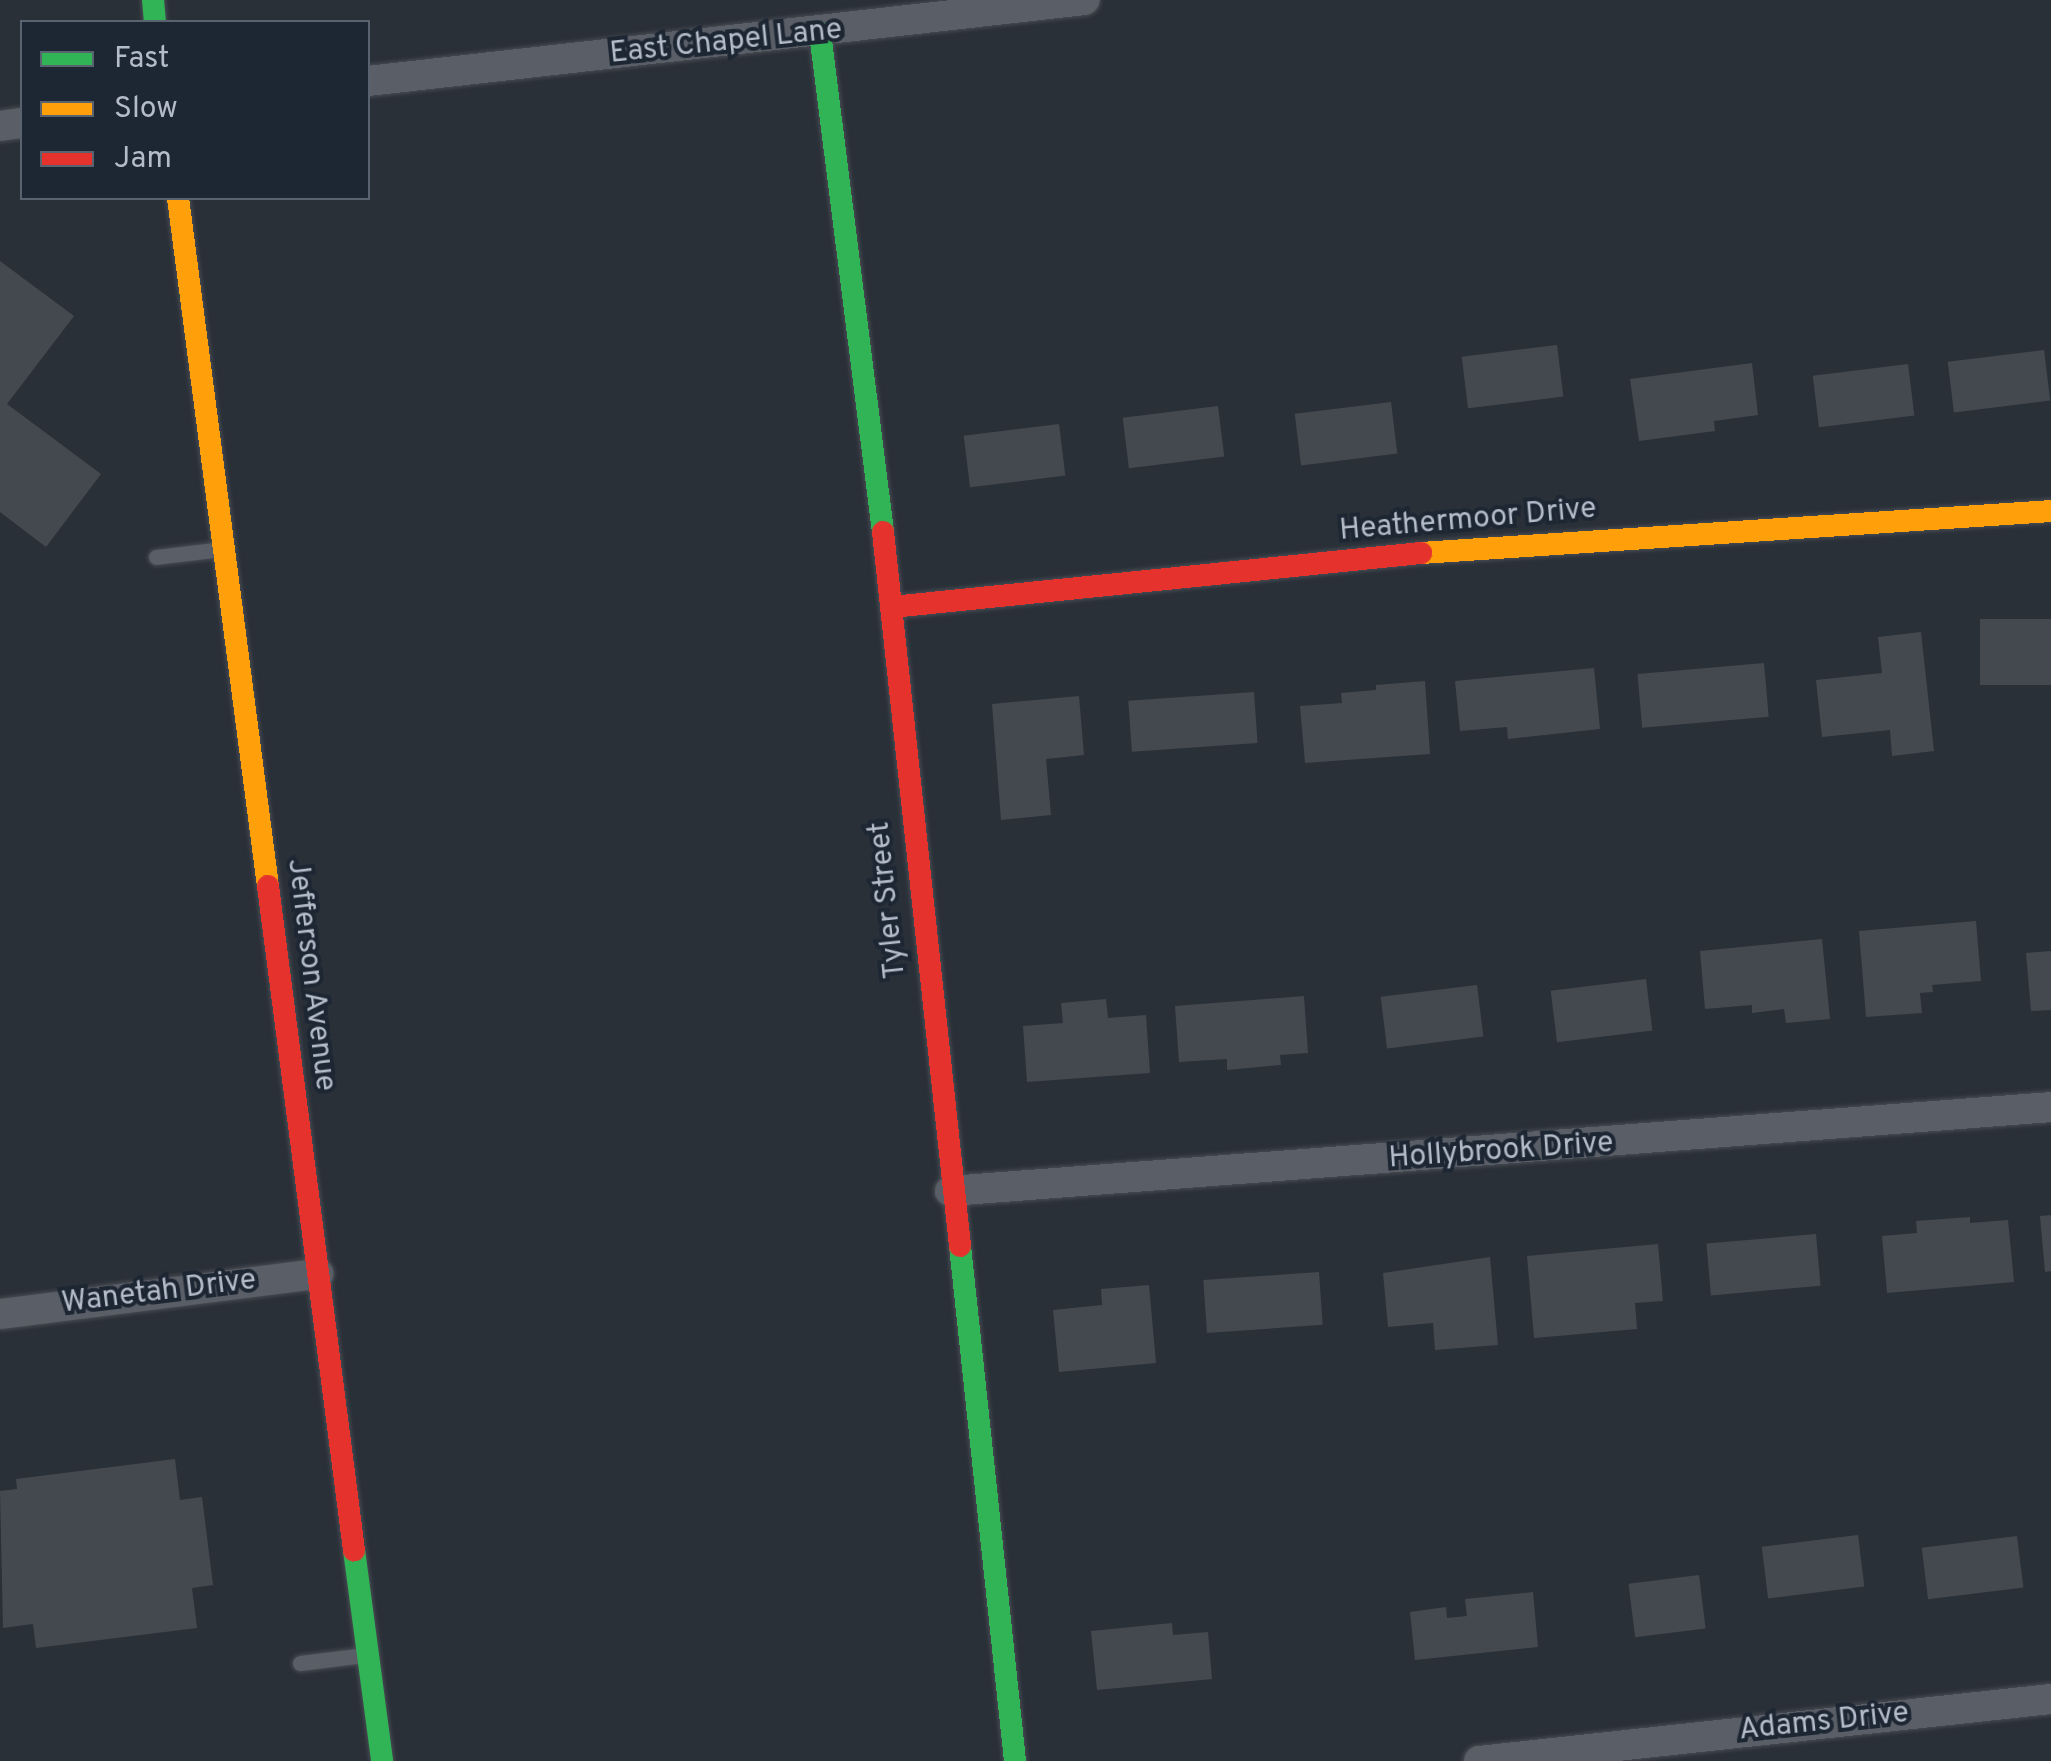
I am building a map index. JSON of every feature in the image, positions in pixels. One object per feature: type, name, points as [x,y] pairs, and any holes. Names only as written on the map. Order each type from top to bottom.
[{"type":"street","name":"East Chapel Lane","points":[[370,81],[820,33],[1084,0]]},
{"type":"street","name":"Tyler Street","points":[[820,33],[892,607],[950,1191],[1015,1761]]},
{"type":"street","name":"Jefferson Avenue","points":[[178,200],[382,1761]]},
{"type":"street","name":"Heathermoor Drive","points":[[892,607],[1484,547],[2051,510]]},
{"type":"street","name":"Hollybrook Drive","points":[[950,1191],[2051,1107]]},
{"type":"street","name":"Wanetah Drive","points":[[0,1314],[318,1274]]},
{"type":"street","name":"Adams Drive","points":[[1478,1761],[2051,1698]]},
{"type":"lane","points":[[156,557],[226,548]]},
{"type":"lane","points":[[300,1662],[368,1654]]},
{"type":"building","points":[[0,261],[74,316],[7,404],[101,474],[46,547],[0,512]]},
{"type":"building","points":[[1557,345],[1563,397],[1468,408],[1462,357]]},
{"type":"building","points":[[2044,350],[2050,401],[1954,412],[1948,362]]},
{"type":"building","points":[[1752,363],[1758,415],[1714,421],[1715,431],[1639,441],[1630,379]]},
{"type":"building","points":[[1908,364],[1914,416],[1819,427],[1813,376]]},
{"type":"building","points":[[1391,402],[1397,454],[1301,465],[1295,414]]},
{"type":"building","points":[[1218,406],[1224,457],[1129,468],[1123,418]]},
{"type":"building","points":[[1059,424],[1065,476],[970,487],[964,436]]},
{"type":"building","points":[[1980,619],[2051,619],[2051,685],[1980,685]]},
{"type":"building","points":[[1921,632],[1934,751],[1892,756],[1890,730],[1822,737],[1816,680],[1882,673],[1878,637]]},
{"type":"building","points":[[1764,663],[1769,717],[1642,728],[1637,674]]},
{"type":"building","points":[[1594,668],[1600,729],[1508,739],[1507,727],[1460,731],[1455,681]]},
{"type":"building","points":[[1425,681],[1430,754],[1305,763],[1300,706],[1342,703],[1341,693],[1376,690],[1376,685]]},
{"type":"building","points":[[1254,692],[1258,743],[1132,752],[1128,701]]},
{"type":"building","points":[[1079,696],[1084,755],[1046,759],[1051,815],[1001,820],[992,704]]},
{"type":"building","points":[[1976,921],[1981,981],[1932,985],[1933,992],[1920,993],[1922,1013],[1866,1017],[1859,931]]},
{"type":"building","points":[[1822,939],[1830,1019],[1786,1023],[1784,1009],[1752,1013],[1752,1005],[1705,1009],[1700,951]]},
{"type":"building","points":[[2051,951],[2051,1010],[2031,1011],[2026,953]]},
{"type":"building","points":[[1646,979],[1652,1031],[1557,1042],[1551,991]]},
{"type":"building","points":[[1477,985],[1483,1037],[1387,1048],[1381,997]]},
{"type":"building","points":[[1304,996],[1308,1053],[1280,1055],[1281,1065],[1227,1070],[1227,1059],[1179,1062],[1175,1006]]},
{"type":"building","points":[[1106,999],[1108,1018],[1146,1015],[1150,1073],[1027,1082],[1023,1026],[1063,1023],[1061,1003]]},
{"type":"building","points":[[2051,1215],[2051,1271],[2045,1272],[2040,1216]]},
{"type":"building","points":[[1970,1217],[1970,1223],[2008,1220],[2014,1282],[1887,1293],[1882,1236],[1917,1233],[1916,1221]]},
{"type":"building","points":[[1816,1234],[1821,1286],[1711,1295],[1706,1244]]},
{"type":"building","points":[[1658,1244],[1663,1301],[1635,1303],[1637,1329],[1534,1338],[1527,1256]]},
{"type":"building","points":[[1490,1257],[1498,1345],[1435,1350],[1433,1323],[1388,1327],[1383,1273]]},
{"type":"building","points":[[1319,1272],[1323,1325],[1207,1333],[1203,1280]]},
{"type":"building","points":[[1149,1285],[1156,1363],[1059,1372],[1053,1310],[1102,1305],[1101,1289]]},
{"type":"building","points":[[175,1459],[180,1500],[202,1497],[213,1585],[192,1588],[197,1628],[36,1648],[33,1624],[3,1628],[0,1491],[17,1489],[16,1479]]},
{"type":"building","points":[[1858,1535],[1864,1587],[1768,1598],[1762,1547]]},
{"type":"building","points":[[2017,1536],[2023,1588],[1928,1599],[1922,1548]]},
{"type":"building","points":[[1699,1575],[1706,1629],[1635,1637],[1629,1584]]},
{"type":"building","points":[[1533,1592],[1538,1647],[1415,1660],[1410,1612],[1446,1607],[1447,1618],[1467,1616],[1465,1599]]},
{"type":"building","points":[[1172,1623],[1173,1635],[1208,1632],[1212,1679],[1097,1690],[1091,1631]]},
{"type":"traffic: fast","points":[[153,0],[155,20]]},
{"type":"traffic: fast","points":[[820,33],[883,532]]},
{"type":"traffic: fast","points":[[960,1246],[1015,1761]]},
{"type":"traffic: fast","points":[[354,1550],[382,1761]]},
{"type":"traffic: slow","points":[[178,200],[268,886]]},
{"type":"traffic: slow","points":[[1421,553],[2051,511]]},
{"type":"traffic: jam","points":[[883,532],[960,1246]]},
{"type":"traffic: jam","points":[[892,607],[1421,553]]},
{"type":"traffic: jam","points":[[268,886],[354,1550]]}]
